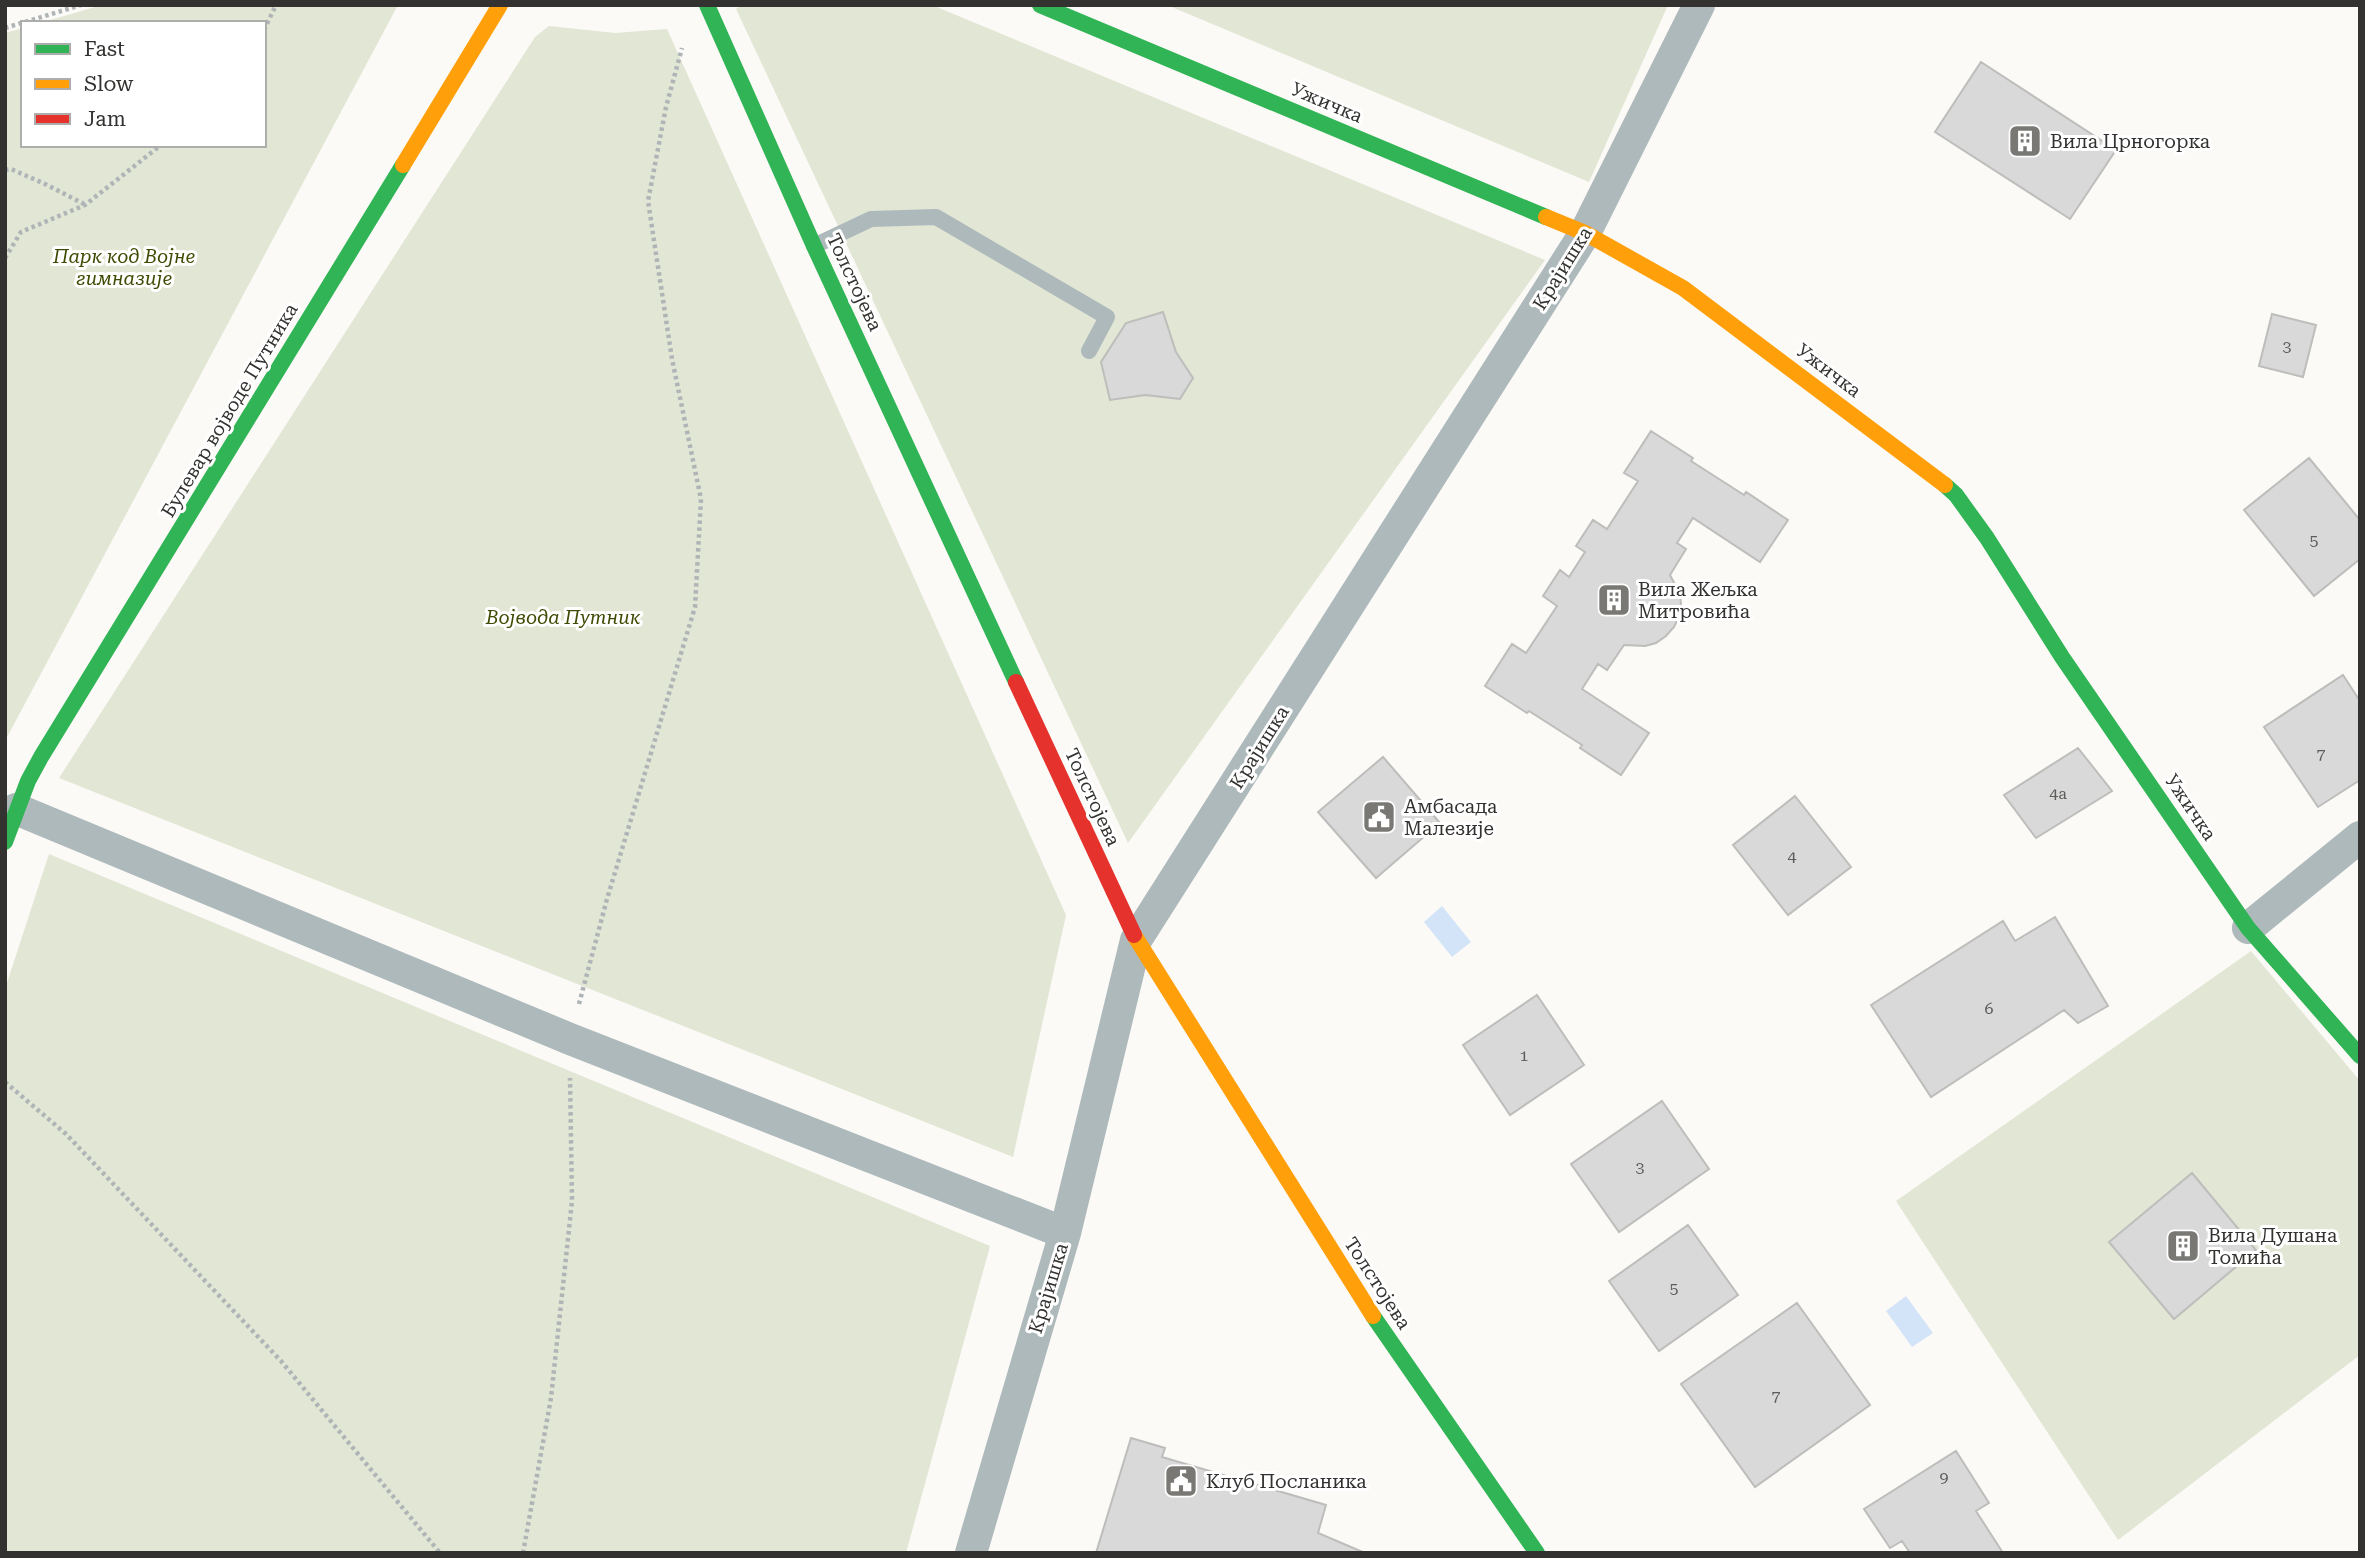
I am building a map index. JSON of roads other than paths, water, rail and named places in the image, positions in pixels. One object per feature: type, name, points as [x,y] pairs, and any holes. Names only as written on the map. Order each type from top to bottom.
[{"type":"street","name":"Булевар војводе Путника","points":[[5,842],[16,809],[41,757],[500,5]]},
{"type":"street","name":"Толстојева","points":[[707,5],[814,246],[1136,940],[1376,1321],[1537,1553]]},
{"type":"street","name":"Ужичка","points":[[1040,5],[1585,233],[1683,288],[1915,461],[1956,495],[1987,538],[2062,657],[2248,928],[2360,1056]]},
{"type":"street","name":"Крајишка","points":[[971,1553],[1065,1233],[1136,940],[1585,233],[1699,5]]},
{"type":"street","points":[[16,809],[570,1039],[1065,1233]]},
{"type":"street","points":[[2248,928],[2360,837]]},
{"type":"lane","points":[[814,246],[871,219],[936,217],[1107,317],[1089,351]]},
{"type":"water","points":[[1442,906],[1471,942],[1452,957],[1424,922]]},
{"type":"water","points":[[1906,1296],[1933,1333],[1912,1347],[1886,1311]]},
{"type":"place","name":"Вила Црногорка","points":[[2025,141]]},
{"type":"place","name":"Вила Жељка Митровића","points":[[1614,600]]},
{"type":"place","name":"Амбасада Малезије","points":[[1379,817]]},
{"type":"place","name":"Вила Душана Томића","points":[[2183,1246]]},
{"type":"place","name":"Клуб Посланика","points":[[1181,1481]]},
{"type":"park label","name":"Парк код Војне гимназије","points":[[124,267]]},
{"type":"park label","name":"Војвода Путник","points":[[563,617]]}]
